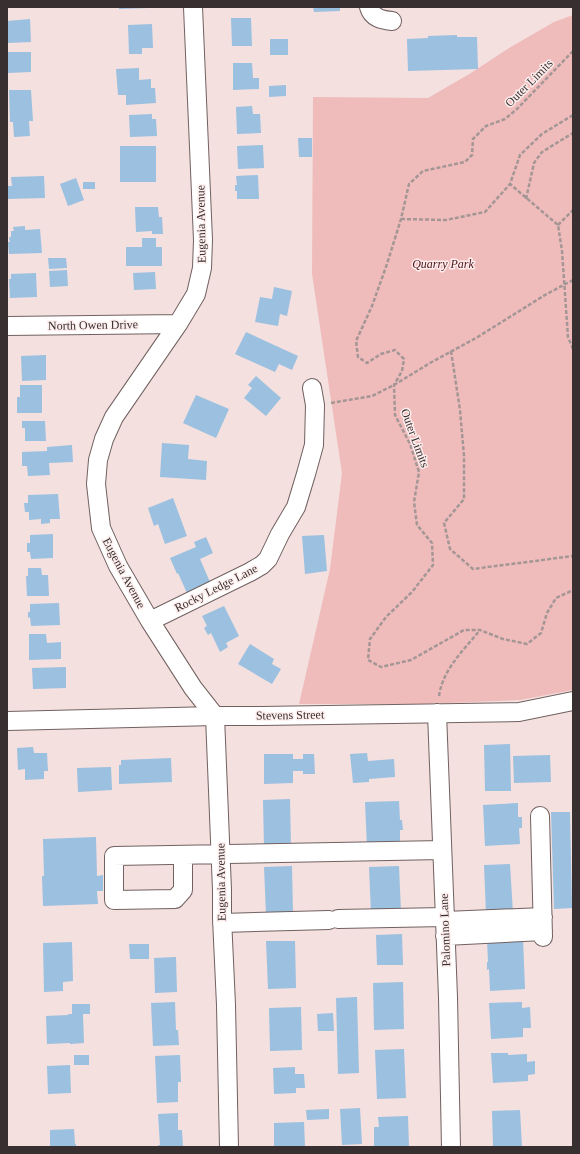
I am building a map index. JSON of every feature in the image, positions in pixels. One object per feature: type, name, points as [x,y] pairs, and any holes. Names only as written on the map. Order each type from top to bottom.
[{"type":"street","name":"Eugenia Avenue","points":[[192,7],[203,240],[202,268],[196,294],[178,324],[114,417],[104,439],[98,460],[96,484],[101,528],[118,566],[150,621],[193,688],[215,716],[226,1005],[229,1147]]},
{"type":"street","points":[[369,7],[374,15],[380,20],[392,21]]},
{"type":"street","name":"North Owen Drive","points":[[7,326],[178,324]]},
{"type":"street","name":"Rocky Ledge Lane","points":[[150,621],[250,572],[262,565],[268,559],[280,534],[296,507],[314,445],[315,405],[312,388]]},
{"type":"street","name":"Stevens Street","points":[[7,721],[215,716],[519,712],[573,701]]},
{"type":"street","name":"Palomino Lane","points":[[437,713],[451,1147]]},
{"type":"street","points":[[222,923],[333,919],[543,928],[540,816]]},
{"type":"street","points":[[183,855],[442,850]]},
{"type":"path","name":"Outer Limits","points":[[573,51],[517,109],[505,119],[486,126],[474,139],[472,155],[465,162],[423,171],[409,184],[401,219],[385,271],[356,342],[358,357],[368,363],[381,354],[395,350],[404,359],[402,371],[394,385],[395,415],[410,444],[419,472],[414,502],[417,524],[432,543],[433,565],[412,592],[386,617],[370,639],[368,660],[381,667],[411,660],[464,630],[480,630],[503,639],[527,644],[541,633],[546,613],[556,598],[573,590]]},
{"type":"path","points":[[401,219],[446,220],[485,212],[510,184],[520,155],[542,134],[573,115]]},
{"type":"path","points":[[526,199],[534,163],[542,152],[573,133]]},
{"type":"path","points":[[510,184],[558,225],[565,284],[568,337],[573,349]]},
{"type":"path","points":[[558,225],[573,210]]},
{"type":"path","points":[[315,422],[331,404],[372,396],[394,385],[476,338],[545,295],[573,280]]},
{"type":"path","points":[[452,351],[460,410],[464,464],[464,499],[444,523],[450,549],[473,569],[573,556]]},
{"type":"path","points":[[437,713],[441,687],[450,667],[480,630]]},
{"type":"green space","name":"Quarry Park","points":[[573,15],[573,690],[520,700],[423,704],[299,704],[330,569],[342,473],[312,274],[313,97],[428,98],[554,22]]},
{"type":"building","points":[[119,7],[148,7],[148,8],[119,9]]},
{"type":"building","points":[[313,7],[340,7],[340,11],[314,12]]},
{"type":"building","points":[[231,18],[251,18],[252,46],[232,46]]},
{"type":"building","points":[[30,19],[31,42],[7,43],[7,21]]},
{"type":"building","points":[[152,24],[153,48],[142,48],[142,54],[129,54],[128,25]]},
{"type":"building","points":[[457,35],[457,37],[477,37],[478,69],[408,71],[407,39],[428,38],[428,36]]},
{"type":"building","points":[[270,39],[288,39],[288,55],[270,55]]},
{"type":"building","points":[[7,52],[31,52],[31,72],[7,73]]},
{"type":"building","points":[[233,63],[252,63],[253,78],[259,78],[259,89],[233,90]]},
{"type":"building","points":[[139,68],[139,80],[151,79],[151,88],[155,88],[156,103],[126,105],[126,95],[118,95],[116,69]]},
{"type":"building","points":[[286,85],[286,96],[269,97],[269,86]]},
{"type":"building","points":[[9,90],[31,90],[33,121],[29,121],[30,136],[14,137],[13,122],[10,122]]},
{"type":"building","points":[[252,106],[253,114],[260,114],[261,133],[237,134],[236,107]]},
{"type":"building","points":[[152,114],[152,119],[156,119],[157,136],[130,137],[129,115]]},
{"type":"building","points":[[298,138],[312,138],[312,157],[299,157]]},
{"type":"building","points":[[263,145],[264,168],[238,169],[237,146]]},
{"type":"building","points":[[120,146],[156,146],[156,182],[120,182]]},
{"type":"building","points":[[258,175],[259,199],[237,199],[237,191],[235,191],[235,185],[237,185],[236,176]]},
{"type":"building","points":[[44,176],[45,198],[7,199],[7,186],[12,186],[11,177]]},
{"type":"building","points":[[76,178],[84,200],[68,206],[60,184]]},
{"type":"building","points":[[83,182],[95,182],[95,189],[83,189]]},
{"type":"building","points":[[135,207],[158,207],[159,217],[162,217],[163,234],[152,234],[152,231],[136,232]]},
{"type":"building","points":[[25,226],[25,230],[40,229],[42,253],[9,254],[8,242],[10,242],[9,237],[11,237],[11,231],[14,231],[13,227]]},
{"type":"building","points":[[142,238],[156,238],[156,247],[162,247],[162,266],[126,266],[126,247],[142,247]]},
{"type":"building","points":[[48,258],[66,258],[67,268],[49,269]]},
{"type":"building","points":[[67,270],[68,286],[50,287],[49,271]]},
{"type":"building","points":[[155,272],[156,289],[134,290],[133,273]]},
{"type":"building","points":[[36,273],[37,297],[10,298],[9,279],[11,279],[11,274]]},
{"type":"building","points":[[274,287],[292,291],[287,316],[280,314],[278,326],[255,322],[260,297],[272,299]]},
{"type":"building","points":[[246,332],[298,356],[292,370],[279,364],[275,372],[235,354]]},
{"type":"building","points":[[46,355],[46,380],[22,381],[21,356]]},
{"type":"building","points":[[256,376],[281,398],[266,416],[244,398],[252,388],[248,385]]},
{"type":"building","points":[[20,385],[42,385],[42,413],[17,413],[17,397],[20,397]]},
{"type":"building","points":[[196,395],[229,409],[216,438],[183,423]]},
{"type":"building","points":[[22,421],[45,421],[46,441],[25,441],[25,428],[22,428]]},
{"type":"building","points":[[162,443],[189,445],[188,459],[207,461],[206,480],[160,477]]},
{"type":"building","points":[[72,445],[73,462],[49,463],[50,475],[28,476],[27,466],[22,466],[22,452],[47,451],[47,447]]},
{"type":"building","points":[[58,494],[60,519],[50,519],[50,523],[41,524],[41,519],[29,520],[29,512],[25,512],[24,503],[28,503],[28,495]]},
{"type":"building","points":[[173,498],[187,536],[165,544],[158,524],[154,526],[148,508]]},
{"type":"building","points":[[53,534],[53,558],[31,559],[30,552],[27,552],[27,543],[30,543],[30,535]]},
{"type":"building","points":[[324,535],[327,571],[305,574],[302,536]]},
{"type":"building","points":[[206,537],[213,553],[200,559],[210,582],[187,593],[170,558],[196,547],[194,542]]},
{"type":"building","points":[[28,568],[41,568],[42,575],[48,575],[49,596],[27,596],[26,576],[28,576]]},
{"type":"building","points":[[59,603],[60,625],[31,626],[30,617],[28,618],[30,604]]},
{"type":"building","points":[[224,606],[239,636],[226,643],[228,647],[220,652],[211,633],[208,635],[204,628],[207,626],[202,616]]},
{"type":"building","points":[[29,634],[46,634],[47,643],[61,642],[61,659],[29,660]]},
{"type":"building","points":[[250,644],[274,659],[272,664],[281,669],[272,684],[238,664]]},
{"type":"building","points":[[66,667],[66,688],[33,689],[32,668]]},
{"type":"building","points":[[510,744],[511,791],[485,791],[484,745]]},
{"type":"building","points":[[33,747],[34,753],[47,753],[48,771],[44,771],[44,779],[25,780],[25,769],[18,770],[17,748]]},
{"type":"building","points":[[367,753],[368,761],[394,759],[395,777],[369,779],[369,782],[353,783],[350,754]]},
{"type":"building","points":[[264,754],[293,754],[293,759],[303,759],[303,754],[314,754],[315,774],[303,774],[303,771],[293,771],[293,783],[264,784]]},
{"type":"building","points":[[550,755],[551,782],[514,783],[513,756]]},
{"type":"building","points":[[171,758],[172,782],[119,784],[119,765],[121,765],[121,760]]},
{"type":"building","points":[[111,767],[112,790],[78,792],[77,768]]},
{"type":"building","points":[[290,799],[291,847],[264,848],[263,800]]},
{"type":"building","points":[[399,801],[400,820],[402,820],[403,830],[400,830],[400,847],[367,847],[365,802]]},
{"type":"building","points":[[518,803],[518,817],[522,817],[522,828],[519,828],[520,844],[485,846],[483,805]]},
{"type":"building","points":[[551,812],[570,812],[572,908],[554,909]]},
{"type":"building","points":[[96,837],[97,876],[103,875],[103,891],[97,891],[98,904],[43,906],[43,839]]},
{"type":"building","points":[[510,864],[513,913],[486,914],[484,865]]},
{"type":"building","points":[[292,866],[293,914],[266,915],[264,867]]},
{"type":"building","points":[[399,866],[401,912],[371,914],[369,867]]},
{"type":"building","points":[[402,934],[403,965],[377,965],[376,935]]},
{"type":"building","points":[[523,938],[525,989],[490,991],[489,969],[487,970],[487,939]]},
{"type":"building","points":[[266,941],[295,941],[296,988],[268,989]]},
{"type":"building","points":[[72,942],[73,981],[63,982],[63,991],[44,992],[43,943]]},
{"type":"building","points":[[129,944],[149,944],[149,959],[130,959]]},
{"type":"building","points":[[176,957],[177,992],[155,993],[154,958]]},
{"type":"building","points":[[403,982],[404,1029],[374,1030],[373,983]]},
{"type":"building","points":[[357,997],[359,1073],[338,1074],[336,998]]},
{"type":"building","points":[[175,1002],[176,1030],[178,1030],[179,1045],[153,1046],[151,1003]]},
{"type":"building","points":[[522,1002],[522,1008],[530,1007],[531,1028],[523,1028],[523,1037],[491,1039],[489,1003]]},
{"type":"building","points":[[72,1004],[90,1004],[90,1014],[83,1014],[84,1043],[47,1044],[46,1016],[72,1014]]},
{"type":"building","points":[[301,1007],[302,1050],[270,1051],[269,1008]]},
{"type":"building","points":[[333,1013],[334,1031],[318,1031],[317,1014]]},
{"type":"building","points":[[404,1049],[406,1098],[377,1099],[375,1050]]},
{"type":"building","points":[[491,1053],[508,1053],[508,1055],[527,1054],[527,1062],[535,1061],[535,1074],[528,1075],[528,1081],[493,1083]]},
{"type":"building","points":[[74,1055],[89,1055],[89,1065],[74,1065]]},
{"type":"building","points":[[180,1055],[181,1082],[178,1082],[178,1102],[157,1103],[155,1056]]},
{"type":"building","points":[[70,1065],[71,1093],[48,1094],[47,1066]]},
{"type":"building","points":[[295,1067],[295,1074],[304,1074],[305,1088],[296,1088],[296,1093],[274,1094],[273,1068]]},
{"type":"building","points":[[360,1108],[362,1144],[342,1145],[340,1109]]},
{"type":"building","points":[[329,1109],[329,1119],[307,1120],[306,1110]]},
{"type":"building","points":[[520,1110],[522,1147],[493,1147],[492,1111]]},
{"type":"building","points":[[178,1113],[178,1130],[182,1130],[183,1147],[158,1147],[158,1145],[160,1145],[158,1114]]},
{"type":"building","points":[[408,1116],[409,1147],[374,1147],[374,1127],[379,1127],[378,1117]]},
{"type":"building","points":[[304,1122],[305,1147],[274,1147],[274,1123]]},
{"type":"building","points":[[74,1129],[76,1147],[50,1147],[50,1130]]}]
